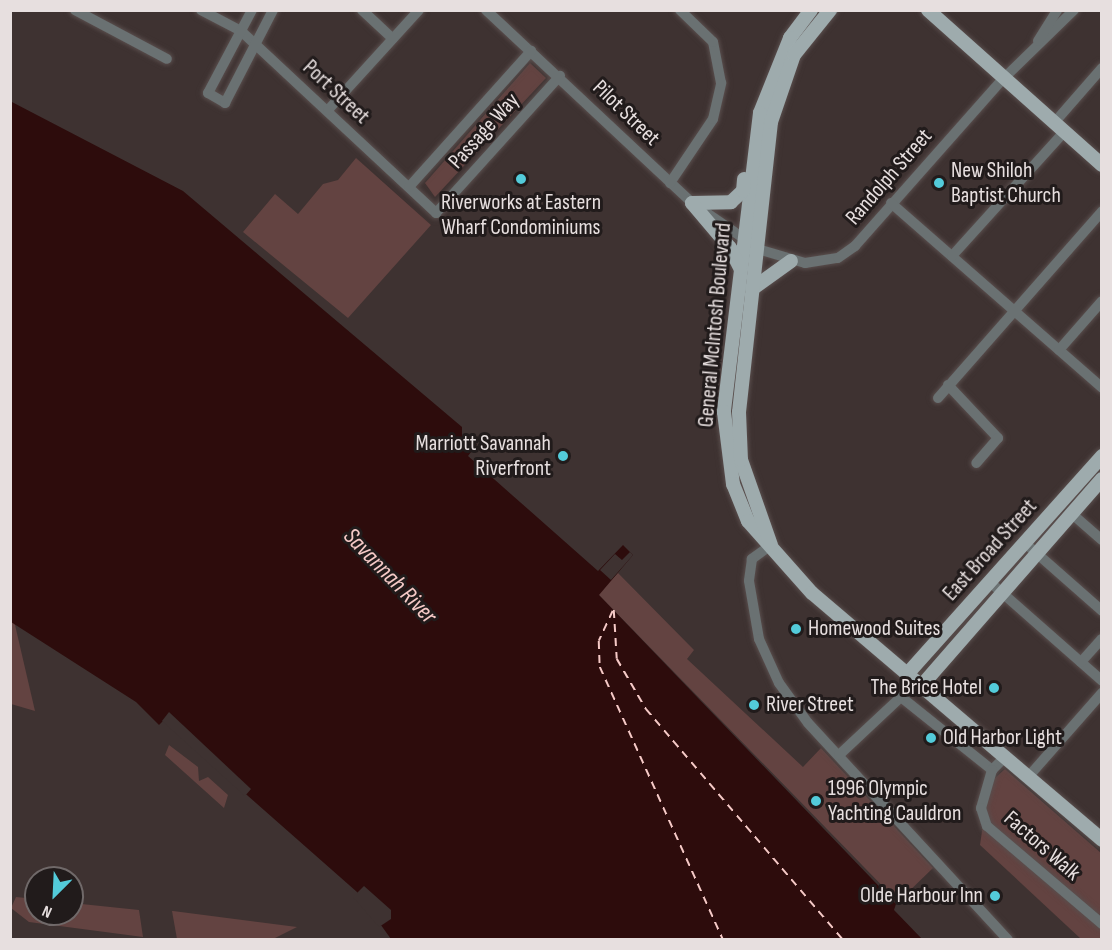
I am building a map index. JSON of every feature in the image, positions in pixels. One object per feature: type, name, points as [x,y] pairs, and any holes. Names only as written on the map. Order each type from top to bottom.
[{"type":"main road","name":"General McIntosh Boulevard","points":[[811,10],[790,38],[760,114],[740,270],[724,412],[726,449],[748,521],[812,593],[897,661],[1101,840]]},
{"type":"main road","name":"General McIntosh Boulevard","points":[[771,545],[740,448],[752,289],[776,95],[794,55],[830,10]]},
{"type":"main road","points":[[928,10],[1101,165]]},
{"type":"main road","points":[[692,203],[738,198],[760,114]]},
{"type":"main road","points":[[692,203],[730,248],[740,270]]},
{"type":"main road","points":[[752,289],[791,261]]},
{"type":"main road","name":"East Broad Street","points":[[909,672],[991,583],[1101,456]]},
{"type":"main road","name":"East Broad Street","points":[[923,684],[1101,478]]},
{"type":"street","points":[[75,10],[167,59]]},
{"type":"street","name":"Port Street","points":[[201,10],[241,31],[436,213]]},
{"type":"street","points":[[252,10],[208,93],[225,103],[273,10]]},
{"type":"street","points":[[362,10],[393,39]]},
{"type":"street","points":[[328,110],[419,10]]},
{"type":"street","name":"Pilot Street","points":[[486,10],[560,76],[692,203],[744,238]]},
{"type":"street","points":[[670,183],[713,119],[721,83],[713,42],[680,10]]},
{"type":"street","name":"Randolph Street","points":[[1035,46],[1057,10]]},
{"type":"street","name":"Randolph Street","points":[[744,238],[757,247],[791,261],[837,258],[1003,79],[1074,10]]},
{"type":"street","name":"Passage Way","points":[[409,187],[531,51]]},
{"type":"street","points":[[952,256],[1059,128],[1101,68]]},
{"type":"street","name":"Passage Way","points":[[436,213],[560,76]]},
{"type":"street","points":[[891,202],[1101,388]]},
{"type":"street","points":[[938,398],[1101,211]]},
{"type":"street","points":[[1059,350],[1101,301]]},
{"type":"street","points":[[948,385],[998,438],[976,463]]},
{"type":"street","points":[[1071,513],[1101,540]]},
{"type":"street","points":[[1025,543],[1101,611]]},
{"type":"street","points":[[771,545],[749,568],[759,639],[787,697],[1008,939]]},
{"type":"street","points":[[991,583],[1101,681]]},
{"type":"street","points":[[1081,662],[1101,639]]},
{"type":"street","points":[[1029,776],[1101,693]]},
{"type":"street","points":[[839,755],[901,697],[992,770]]},
{"type":"street","name":"Factors Walk","points":[[1006,756],[992,770],[981,808],[987,826],[1101,924]]},
{"type":"shaded area","points":[[530,63],[546,78],[435,197],[425,183]]},
{"type":"shaded area","points":[[356,158],[431,225],[348,318],[243,232],[275,194],[298,214],[323,184],[338,180]]},
{"type":"shaded area","points":[[618,573],[694,650],[687,659],[803,767],[821,748],[933,868],[898,902],[598,594]]},
{"type":"shaded area","points":[[10,611],[12,612],[35,711],[11,704]]},
{"type":"shaded area","points":[[169,745],[198,767],[199,781],[208,777],[228,795],[224,808],[165,755]]},
{"type":"shaded area","points":[[1005,769],[1101,853],[1101,939],[1081,939],[980,845],[986,804],[995,778]]},
{"type":"shaded area","points":[[16,897],[24,898],[24,918],[11,908]]},
{"type":"shaded area","points":[[84,904],[139,910],[143,937],[59,926],[84,926]]},
{"type":"shaded area","points":[[172,911],[297,927],[273,939],[177,939]]},
{"type":"water","name":"Savannah River","points":[[10,101],[183,191],[462,427],[462,442],[477,444],[468,456],[598,571],[623,545],[633,555],[599,595],[896,904],[894,910],[922,939],[391,939],[357,892],[163,721],[159,725],[136,702],[11,622]]},
{"type":"pier","points":[[630,552],[633,555],[611,580],[600,570],[615,554],[622,560]]},
{"type":"pier","points":[[169,712],[251,789],[245,796],[162,721]]},
{"type":"pier","points":[[364,886],[391,910],[391,919],[379,927],[353,897]]},
{"type":"ferry route","points":[[614,610],[617,659],[646,709],[843,940]]},
{"type":"ferry route","points":[[613,611],[599,641],[600,667],[723,940]]},
{"type":"place","name":"Riverworks at Eastern Wharf Condominiums","points":[[521,179]]},
{"type":"place","name":"New Shiloh Baptist Church","points":[[939,183]]},
{"type":"place","name":"Marriott Savannah Riverfront","points":[[563,456]]},
{"type":"place","name":"Homewood Suites","points":[[796,629]]},
{"type":"place","name":"The Brice Hotel","points":[[994,688]]},
{"type":"place","name":"River Street","points":[[754,705]]},
{"type":"place","name":"Old Harbor Light","points":[[931,738]]},
{"type":"place","name":"1996 Olympic Yachting Cauldron","points":[[816,801]]},
{"type":"place","name":"Olde Harbour Inn","points":[[995,896]]}]
